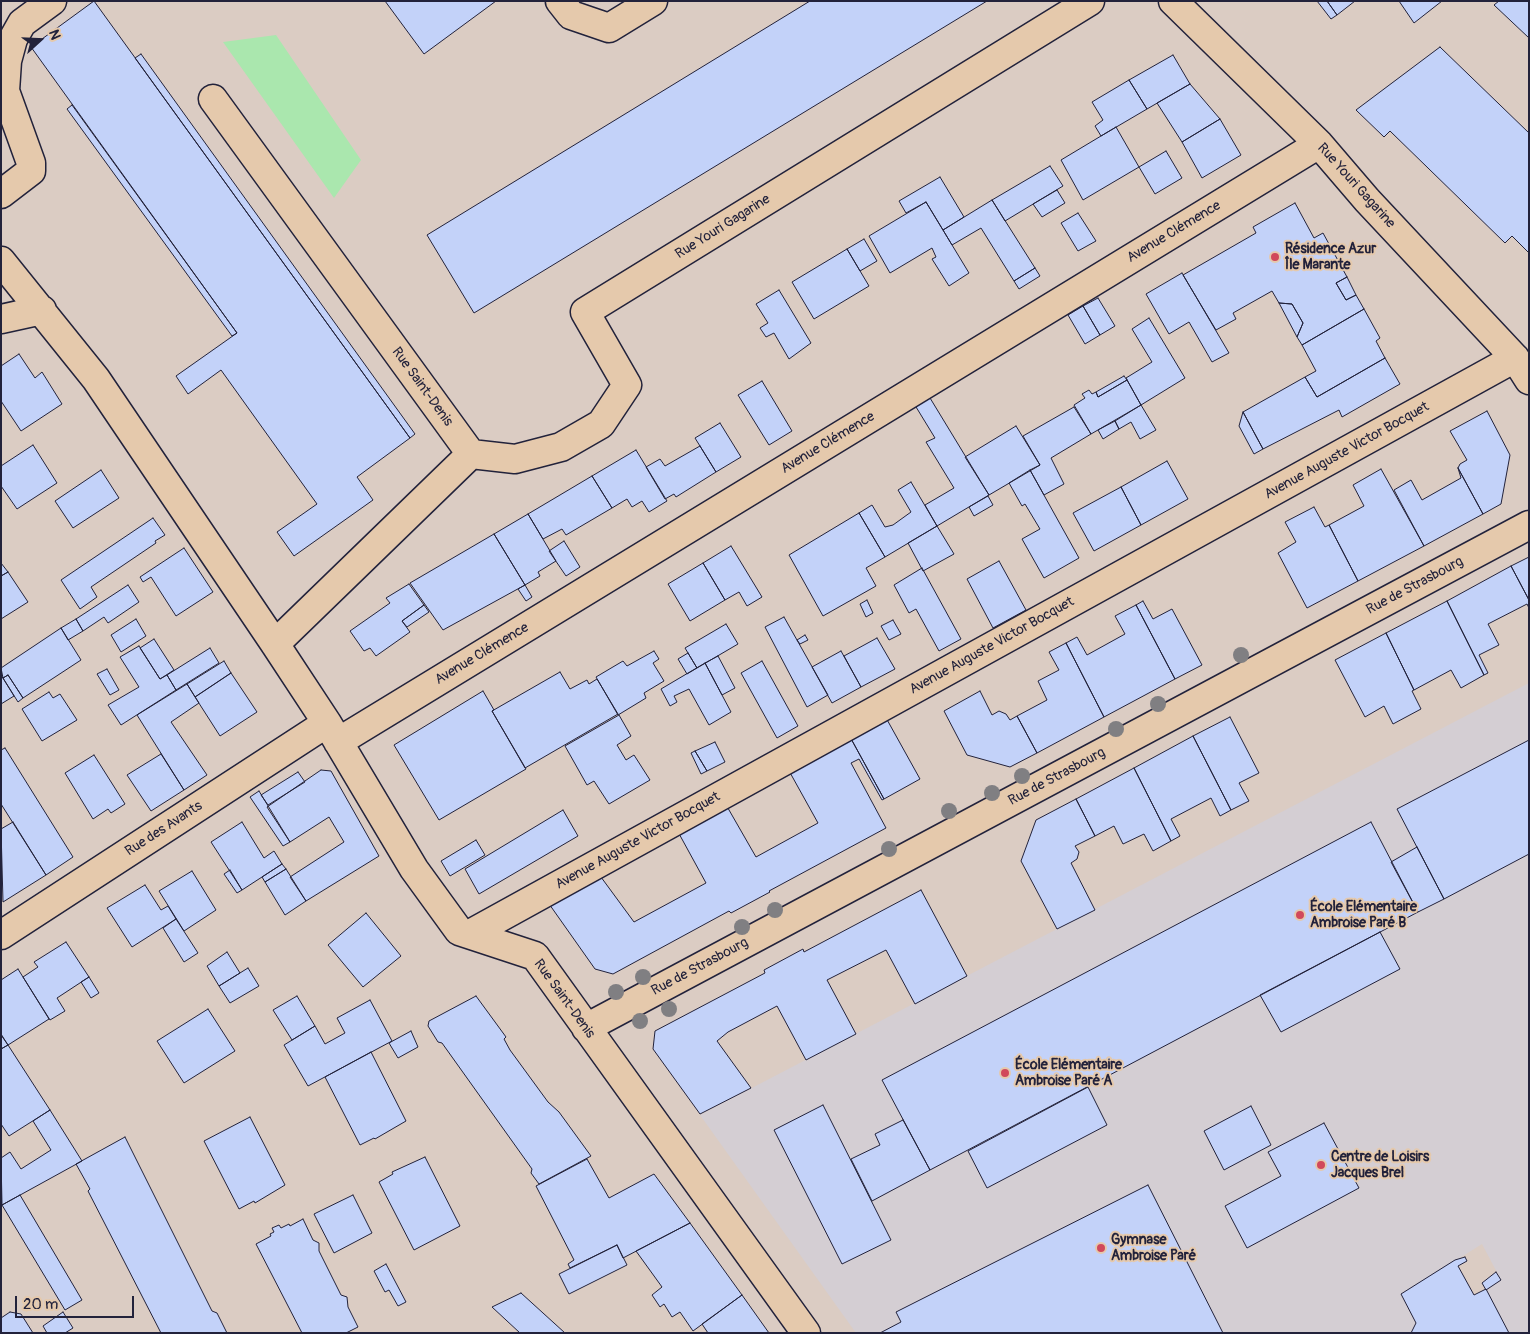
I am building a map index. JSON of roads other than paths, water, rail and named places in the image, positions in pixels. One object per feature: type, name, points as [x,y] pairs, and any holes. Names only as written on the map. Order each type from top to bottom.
[{"type":"street","points":[[1,194],[31,171],[31,162],[5,91],[7,60],[13,39],[22,23],[52,1]]},
{"type":"street","points":[[560,1],[570,15],[609,28],[653,1]]},
{"type":"street","name":"Rue Youri Gagarine","points":[[471,454],[515,459],[561,447],[601,424],[627,385],[585,312],[1090,1]]},
{"type":"street","name":"Rue Youri Gagarine","points":[[1173,1],[1319,144],[1522,369]]},
{"type":"street","name":"Rue Saint-Denis","points":[[213,99],[471,454]]},
{"type":"street","name":"Avenue Clémence","points":[[332,733],[1319,144]]},
{"type":"street","name":"Rue Saint-Denis","points":[[1,260],[96,379],[275,644],[332,733],[414,869],[459,931],[535,956],[806,1333]]},
{"type":"street","points":[[1,319],[42,310]]},
{"type":"street","name":"Avenue Auguste Victor Bocquet","points":[[470,934],[1522,369]]},
{"type":"street","points":[[275,644],[471,454]]},
{"type":"street","name":"Rue de Strasbourg","points":[[586,1028],[1529,526]]},
{"type":"street","name":"Rue des Avants","points":[[1,935],[332,733]]},
{"type":"place","name":"Résidence Azur Île Marante","points":[[1275,257]]},
{"type":"place","name":"École Elémentaire Ambroise Paré B","points":[[1300,915]]},
{"type":"place","name":"École Elémentaire Ambroise Paré A","points":[[1005,1073]]},
{"type":"place","name":"Centre de Loisirs Jacques Brel","points":[[1321,1165]]},
{"type":"place","name":"Gymnase Ambroise Paré","points":[[1101,1248]]}]
